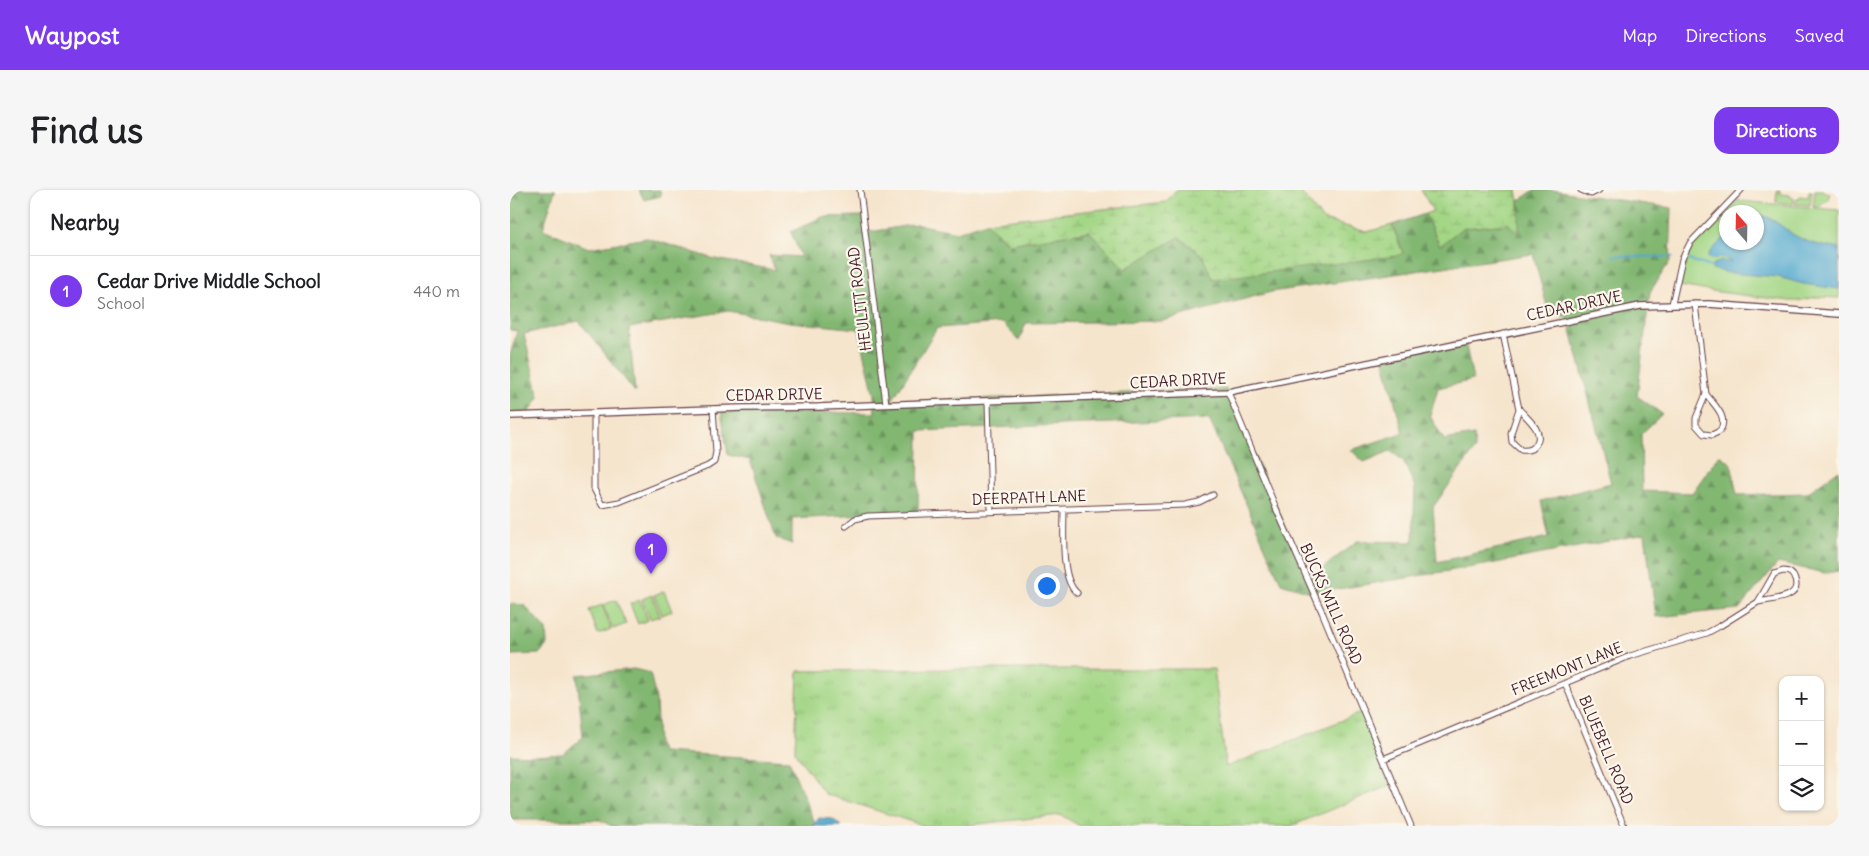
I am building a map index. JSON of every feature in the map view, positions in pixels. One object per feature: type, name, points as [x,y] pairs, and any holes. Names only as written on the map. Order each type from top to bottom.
[{"type":"street","name":"HEULITT ROAD","points":[[860,190],[886,404]]},
{"type":"street","points":[[1581,190],[1590,194],[1599,190]]},
{"type":"street","points":[[1672,304],[1682,259],[1690,243],[1741,190]]},
{"type":"street","name":"CEDAR DRIVE","points":[[510,416],[1228,392],[1624,308],[1672,304],[1738,305],[1839,314]]},
{"type":"street","points":[[1695,304],[1706,394],[1696,418],[1696,425],[1704,434],[1712,435],[1720,431],[1724,421],[1723,416],[1706,394]]},
{"type":"street","points":[[1503,334],[1519,409],[1511,438],[1517,448],[1530,450],[1537,444],[1539,435],[1536,428],[1519,409]]},
{"type":"street","name":"BUCKS MILL ROAD","points":[[1228,392],[1411,826]]},
{"type":"street","points":[[988,401],[991,511]]},
{"type":"street","points":[[594,413],[595,493],[602,505],[619,502],[714,462],[716,452],[713,409]]},
{"type":"street","name":"DEERPATH LANE","points":[[846,526],[855,519],[868,516],[1185,505],[1199,502],[1213,494]]},
{"type":"street","points":[[1064,509],[1066,571],[1072,589],[1077,593]]},
{"type":"street","points":[[1787,571],[1794,576],[1796,585],[1792,594],[1758,602],[1774,574],[1787,571]]},
{"type":"street","name":"FREEMONT LANE","points":[[1383,760],[1630,656],[1707,633],[1758,602]]},
{"type":"street","name":"BLUEBELL ROAD","points":[[1564,683],[1624,826]]},
{"type":"green space","points":[[510,190],[555,190],[543,229],[589,248],[647,238],[715,259],[775,270],[769,255],[801,257],[791,232],[822,217],[863,216],[865,233],[916,224],[957,232],[986,222],[1009,244],[1089,231],[1125,269],[1179,237],[1202,255],[1403,252],[1392,225],[1425,214],[1440,246],[1462,228],[1509,224],[1518,233],[1519,201],[1534,190],[1552,190],[1672,208],[1670,261],[1650,292],[1637,396],[1662,414],[1641,434],[1642,491],[1692,493],[1719,455],[1731,463],[1737,495],[1807,493],[1839,470],[1839,571],[1825,573],[1778,563],[1739,609],[1656,617],[1645,534],[1485,565],[1314,593],[1281,583],[1209,419],[919,431],[918,512],[792,519],[792,544],[776,538],[750,460],[728,455],[721,412],[875,413],[874,395],[859,329],[790,322],[728,311],[629,328],[635,392],[579,321],[524,334],[539,397],[529,413],[510,413],[510,356],[517,331],[510,330]],"holes":[[[1533,254],[1548,310],[1568,319],[1611,483],[1541,501],[1549,537],[1437,562],[1433,507],[1475,449],[1474,435],[1444,440],[1430,416],[1438,388],[1473,380],[1465,341],[1383,357],[1403,433],[1351,450],[1364,462],[1390,451],[1403,460],[1415,487],[1413,542],[1357,541],[1308,580],[1226,389],[891,402],[937,328],[1003,323],[1019,341],[1026,323],[1162,321],[1271,292]]]},
{"type":"green space","points":[[639,190],[660,190],[661,196],[644,200]]},
{"type":"green space","points":[[1176,190],[1299,190],[1323,220],[1367,232],[1392,225],[1403,253],[1396,256],[1213,279],[1202,255],[1179,237],[1125,269],[1089,231],[1009,244],[986,222],[1166,202]]},
{"type":"green space","points":[[1421,190],[1517,190],[1519,234],[1509,224],[1462,228],[1440,246],[1425,214],[1433,211]]},
{"type":"green space","points":[[1777,190],[1780,190],[1780,194],[1790,195],[1790,197],[1794,198],[1793,204],[1776,202]]},
{"type":"green space","points":[[1815,190],[1823,190],[1830,194],[1827,201],[1823,202],[1821,206],[1813,206]]},
{"type":"green space","points":[[1809,191],[1812,191],[1810,205],[1795,204],[1796,198],[1799,198],[1799,196],[1808,197]]},
{"type":"green space","points":[[1739,199],[1740,201],[1839,210],[1839,298],[1816,297],[1790,301],[1680,286],[1687,257],[1693,246],[1708,227],[1719,217],[1719,250],[1764,250],[1764,205],[1732,205]]},
{"type":"green space","points":[[664,591],[672,611],[662,615],[654,595]]},
{"type":"green space","points":[[652,595],[660,616],[650,619],[642,599]]},
{"type":"green space","points":[[616,600],[626,624],[613,629],[603,605]]},
{"type":"green space","points":[[640,600],[648,620],[638,624],[630,604]]},
{"type":"green space","points":[[510,604],[524,605],[546,629],[547,645],[539,654],[510,655]]},
{"type":"green space","points":[[602,605],[611,629],[598,634],[589,610]]},
{"type":"green space","points":[[634,669],[650,673],[656,699],[658,745],[662,752],[789,760],[815,824],[813,826],[612,826],[600,820],[510,820],[510,755],[563,754],[583,737],[577,675]]},
{"type":"green space","points":[[1214,669],[1226,767],[1363,712],[1393,784],[1291,826],[1080,826],[1061,815],[959,826],[925,826],[825,794],[795,752],[798,671]]},
{"type":"water","points":[[1764,216],[1805,240],[1821,246],[1839,248],[1839,289],[1803,284],[1778,277],[1729,273],[1712,269],[1712,265],[1721,261],[1731,262],[1722,258],[1708,258],[1709,253],[1719,243],[1719,250],[1764,250]]},
{"type":"water","points":[[819,818],[833,819],[841,826],[813,826]]},
{"type":"waterway","points":[[1613,256],[1673,257]]},
{"type":"waterway","points":[[1689,260],[1711,267]]},
{"type":"place","name":"Cedar Drive Middle School","points":[[651,574]]}]
